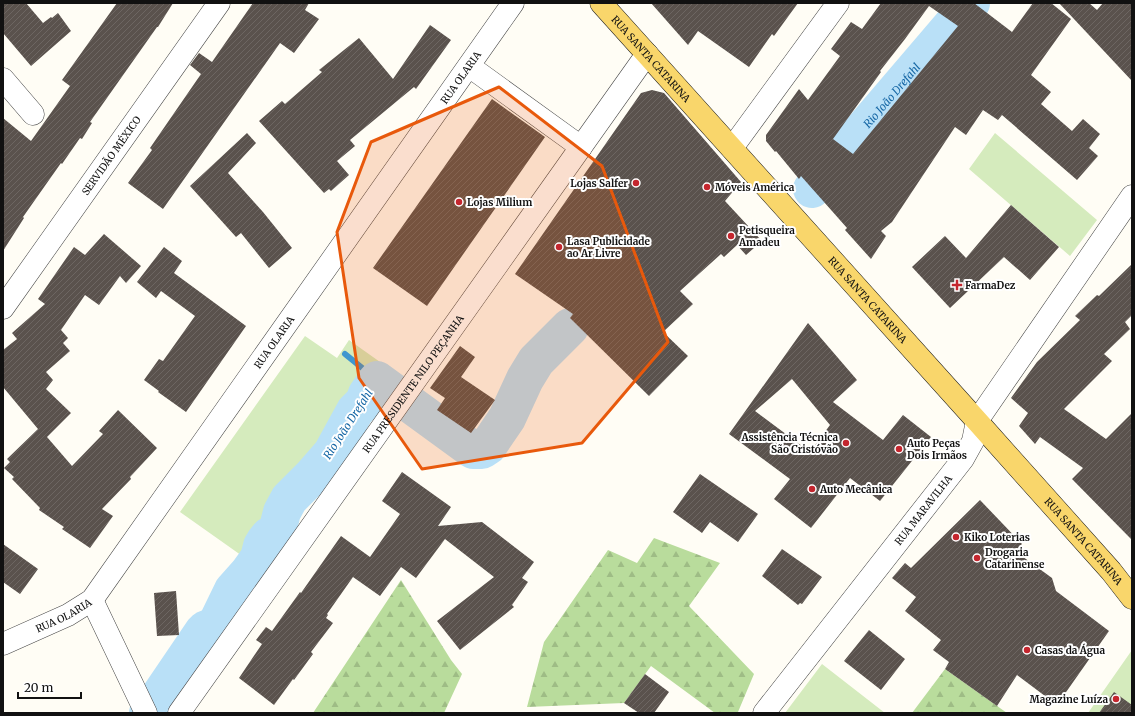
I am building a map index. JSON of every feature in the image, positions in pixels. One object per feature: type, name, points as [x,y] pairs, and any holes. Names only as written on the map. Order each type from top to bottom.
[{"type":"main road","name":"RUA SANTA CATARINA","points":[[601,3],[1111,571],[1132,598]]},
{"type":"street","name":"SERVIDÃO MÉXICO","points":[[3,308],[219,3]]},
{"type":"street","name":"RUA OLARIA","points":[[3,644],[68,615],[92,600],[513,3]]},
{"type":"street","points":[[732,148],[838,3]]},
{"type":"street","name":"RUA PRESIDENTE NILO PEÇANHA","points":[[179,713],[647,54]]},
{"type":"street","points":[[469,66],[582,147]]},
{"type":"street","points":[[3,79],[34,114]]},
{"type":"street","name":"RUA MARAVILHA","points":[[764,713],[963,459],[973,441],[977,421],[1132,196]]},
{"type":"street","points":[[92,600],[144,708]]},
{"type":"highlighted area","points":[[499,87],[602,166],[668,342],[582,443],[422,469],[359,378],[337,232],[371,142]]},
{"type":"green space","points":[[995,133],[1097,220],[1070,256],[969,169]]},
{"type":"green space","points":[[305,336],[337,358],[349,340],[397,374],[259,568],[180,512]]},
{"type":"green space","points":[[654,538],[720,563],[689,606],[754,674],[738,712],[715,713],[651,666],[624,703],[527,707],[544,642],[608,550],[637,563]]},
{"type":"green space","points":[[401,580],[451,660],[462,674],[444,713],[313,713]]},
{"type":"green space","points":[[1132,650],[1132,713],[1088,713]]},
{"type":"green space","points":[[822,664],[885,713],[785,713]]},
{"type":"green space","points":[[945,669],[1007,713],[912,713]]},
{"type":"building","points":[[3,3],[26,3],[43,23],[58,13],[71,31],[31,66],[3,33]]},
{"type":"building","points":[[117,3],[173,3],[158,27],[90,122],[92,123],[82,139],[80,138],[62,164],[61,163],[23,217],[24,218],[3,251],[3,118],[31,141],[70,86],[62,80]]},
{"type":"building","points":[[253,3],[309,3],[305,10],[319,19],[294,53],[280,43],[163,209],[128,183],[152,150],[150,148],[201,74],[190,65],[199,53],[212,62]]},
{"type":"building","points":[[651,3],[798,3],[774,36],[772,34],[749,67],[698,31],[688,45]]},
{"type":"building","points":[[881,3],[974,3],[1012,32],[1033,3],[1051,3],[1071,19],[1031,75],[1051,92],[1041,104],[1072,131],[1083,119],[1100,134],[1089,148],[1098,156],[1077,180],[1002,115],[998,120],[983,110],[966,135],[955,127],[892,222],[881,231],[886,236],[871,259],[845,230],[847,228],[801,176],[799,179],[766,141],[766,135],[799,89],[808,100],[840,56],[831,49],[851,22],[862,29]],"holes":[[[929,6],[958,26],[853,154],[833,139],[881,72],[880,71]]]},
{"type":"building","points":[[1059,3],[1089,3],[1097,10],[1103,3],[1132,3],[1132,81]]},
{"type":"building","points":[[430,25],[451,40],[416,89],[414,87],[350,140],[355,146],[337,161],[349,175],[331,191],[329,189],[324,193],[259,121],[282,101],[285,104],[322,72],[319,70],[359,38],[393,79]]},
{"type":"building","points":[[652,90],[664,93],[741,182],[725,201],[762,241],[746,255],[737,245],[724,257],[721,254],[680,291],[693,304],[663,332],[688,356],[649,396],[570,318],[573,314],[515,274],[641,93]]},
{"type":"building","name":"Lojas Milium","points":[[492,99],[545,137],[427,306],[373,268]]},
{"type":"building","points":[[247,133],[256,143],[228,173],[263,212],[292,248],[269,268],[241,233],[236,237],[190,186]]},
{"type":"building","points":[[1011,205],[1059,247],[1030,280],[1004,257],[950,308],[912,267],[945,236],[966,258]]},
{"type":"building","points":[[104,234],[141,266],[126,283],[120,276],[99,305],[85,295],[61,330],[68,338],[63,343],[70,351],[46,372],[53,380],[46,389],[71,413],[47,437],[72,466],[103,434],[99,431],[118,410],[157,448],[130,477],[131,479],[102,509],[113,516],[90,548],[62,529],[64,527],[39,510],[40,508],[12,479],[14,477],[4,468],[10,462],[7,459],[38,429],[3,387],[3,350],[17,339],[12,333],[45,304],[38,299],[74,247],[85,255]]},
{"type":"building","points":[[164,247],[182,261],[174,273],[246,326],[186,412],[144,380],[159,359],[163,361],[195,316],[161,291],[156,298],[137,282]]},
{"type":"building","points":[[1132,264],[1132,315],[1125,322],[1130,329],[1104,354],[1112,361],[1064,409],[1106,439],[1132,413],[1132,540],[1072,479],[1083,468],[1040,437],[1035,444],[1019,426],[1028,413],[1011,398],[1037,362],[1080,320],[1075,316],[1097,295],[1099,296]]},
{"type":"building","points":[[808,323],[857,380],[833,402],[883,440],[903,415],[931,437],[880,501],[850,478],[811,528],[774,499],[790,479],[729,434]],"holes":[[[792,379],[830,425],[810,452],[755,411]]]},
{"type":"building","points":[[460,346],[475,357],[461,377],[495,400],[471,433],[437,410],[445,398],[430,388]]},
{"type":"building","points":[[402,472],[451,507],[438,526],[482,522],[534,562],[522,578],[528,582],[512,605],[514,607],[460,650],[437,621],[494,577],[445,539],[416,578],[401,567],[380,596],[353,577],[327,614],[328,615],[326,618],[333,623],[311,652],[313,654],[274,705],[239,678],[262,644],[256,640],[266,627],[272,631],[341,536],[370,557],[400,514],[382,501]]},
{"type":"building","points":[[700,474],[758,514],[738,542],[710,522],[702,533],[673,512]]},
{"type":"building","points":[[980,500],[1022,544],[1015,551],[1052,578],[1056,591],[1109,631],[1057,705],[1017,675],[997,706],[945,669],[949,662],[933,650],[941,640],[905,611],[916,597],[892,578],[905,563],[911,568]]},
{"type":"building","points":[[3,544],[38,569],[20,594],[3,582]]},
{"type":"building","points":[[782,549],[822,577],[802,604],[800,603],[798,605],[762,576]]},
{"type":"building","points":[[176,591],[179,635],[157,636],[154,593]]},
{"type":"building","points":[[869,630],[905,659],[881,690],[844,661]]},
{"type":"building","points":[[645,674],[669,692],[654,713],[639,713],[624,703]]},
{"type":"building","name":"Magazine Luíza","points":[[1114,692],[1132,705],[1132,713],[1099,713]]},
{"type":"waterway","name":"Rio João Drefahl","points":[[812,189],[971,3]]},
{"type":"waterway","name":"Rio João Drefahl","points":[[148,713],[203,632],[206,629],[215,627],[233,590],[259,558],[265,541],[269,536],[277,532],[282,512],[289,499],[332,453],[355,411],[364,402],[367,394],[377,380],[473,450],[482,450],[488,446],[507,418],[525,379],[536,361],[570,327]]},
{"type":"waterway","points":[[345,354],[377,380]]},
{"type":"place","name":"Lojas Salfer","points":[[636,183]]},
{"type":"place","name":"Móveis América","points":[[707,187]]},
{"type":"place","name":"Lojas Milium","points":[[459,202]]},
{"type":"place","name":"Petisqueira Amadeu","points":[[731,236]]},
{"type":"place","name":"Lasa Publicidade ao Ar Livre","points":[[559,247]]},
{"type":"place","name":"FarmaDez","points":[[957,285]]},
{"type":"place","name":"Assistência Técnica São Cristóvão","points":[[846,443]]},
{"type":"place","name":"Auto Peças Dois Irmãos","points":[[899,449]]},
{"type":"place","name":"Auto Mecânica","points":[[812,489]]},
{"type":"place","name":"Kiko Loterias","points":[[956,537]]},
{"type":"place","name":"Drogaria Catarinense","points":[[977,558]]},
{"type":"place","name":"Casas da Água","points":[[1027,650]]},
{"type":"place","name":"Magazine Luíza","points":[[1116,699]]}]
